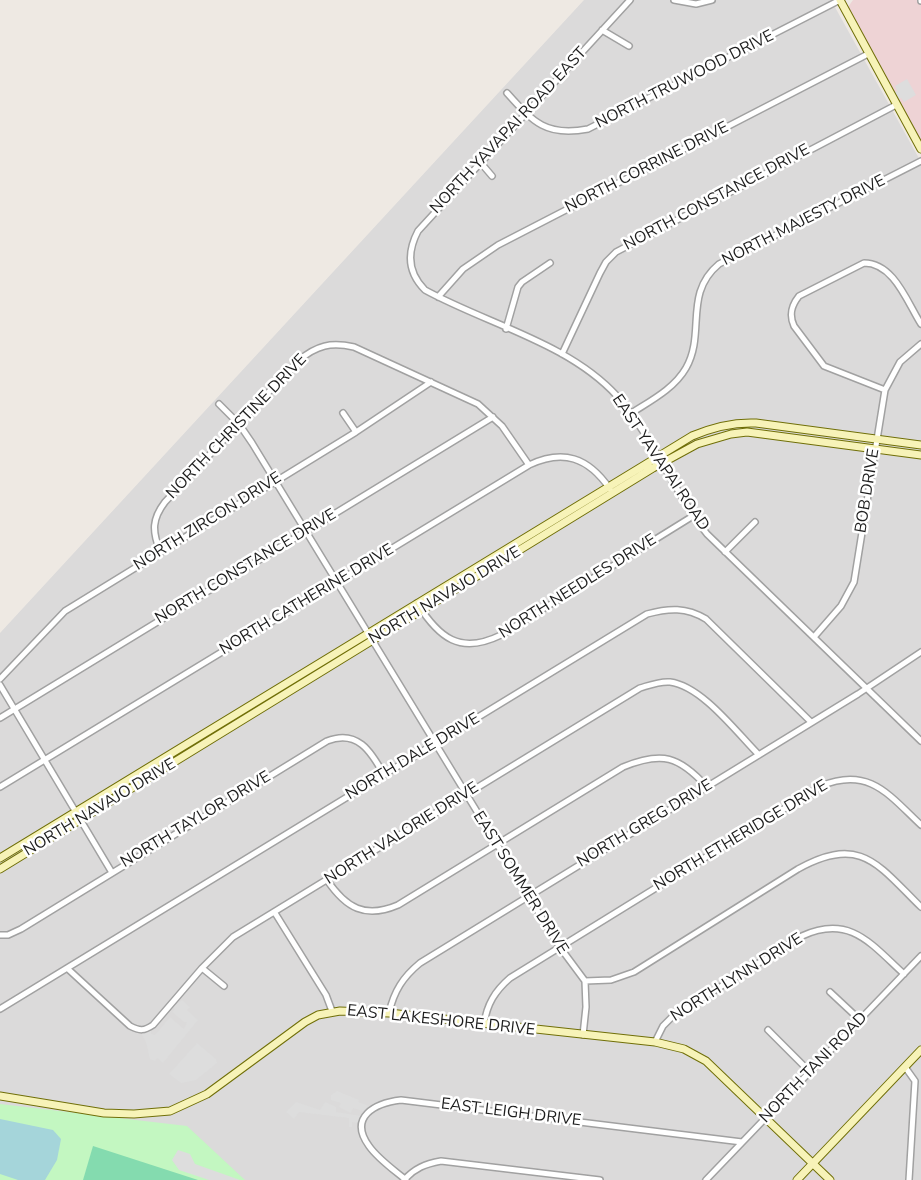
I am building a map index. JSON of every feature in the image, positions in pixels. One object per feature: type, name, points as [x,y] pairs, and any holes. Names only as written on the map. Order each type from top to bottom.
[{"type":"street","name":"NORTH YAVAPAI ROAD EAST","points":[[412,272],[409,257],[411,244],[418,231],[630,0]]},
{"type":"street","points":[[674,0],[696,4],[712,0]]},
{"type":"street","points":[[840,0],[921,149]]},
{"type":"street","name":"NORTH TRUWOOD DRIVE","points":[[507,93],[536,123],[552,131],[570,133],[588,130],[840,0]]},
{"type":"street","points":[[602,30],[629,46]]},
{"type":"street","name":"NORTH CORRINE DRIVE","points":[[438,297],[463,269],[498,245],[868,54]]},
{"type":"street","name":"NORTH CONSTANCE DRIVE","points":[[562,354],[600,273],[616,252],[896,105]]},
{"type":"street","name":"NORTH MAJESTY DRIVE","points":[[630,414],[667,389],[679,378],[687,366],[693,343],[697,302],[701,286],[709,273],[719,264],[921,161]]},
{"type":"street","points":[[480,162],[492,176]]},
{"type":"street","points":[[506,328],[514,298],[522,282],[550,263]]},
{"type":"street","points":[[885,390],[824,366],[790,319],[794,303],[799,296],[864,263],[873,263],[889,272],[921,324]]},
{"type":"street","name":"EAST YAVAPAI ROAD","points":[[412,272],[424,290],[562,354],[587,369],[604,383],[630,414],[693,516],[725,552],[921,741]]},
{"type":"street","name":"NORTH CHRISTINE DRIVE","points":[[160,551],[154,535],[153,522],[158,512],[298,361],[322,345],[338,343],[354,347],[471,400],[494,417],[528,465]]},
{"type":"street","name":"BOB DRIVE","points":[[814,637],[840,606],[854,582],[885,390],[900,362],[921,344]]},
{"type":"street","name":"NORTH ZIRCON DRIVE","points":[[0,679],[65,611],[356,432],[431,382]]},
{"type":"street","name":"EAST SOMMER DRIVE","points":[[219,404],[239,424],[368,633],[434,745],[559,946],[584,981]]},
{"type":"street","points":[[343,413],[356,432]]},
{"type":"street","name":"NORTH CONSTANCE DRIVE","points":[[0,718],[304,531],[494,417]]},
{"type":"street","name":"NORTH NAVAJO DRIVE","points":[[0,858],[657,456],[711,428],[746,423],[774,425],[921,445]]},
{"type":"street","points":[[773,434],[774,425]]},
{"type":"street","name":"NORTH NAVAJO DRIVE","points":[[0,869],[661,463],[697,444],[714,438],[747,432],[921,455]]},
{"type":"street","name":"NORTH CATHERINE DRIVE","points":[[0,787],[528,465],[551,456],[578,460],[590,466],[612,493]]},
{"type":"street","name":"NORTH NEEDLES DRIVE","points":[[417,603],[439,632],[454,642],[485,643],[501,635],[693,516]]},
{"type":"street","points":[[725,552],[755,522]]},
{"type":"street","name":"NORTH DALE DRIVE","points":[[0,1009],[647,614],[677,608],[694,612],[706,619],[811,722]]},
{"type":"street","name":"NORTH GREG DRIVE","points":[[389,1013],[396,989],[409,972],[528,895],[759,755],[921,652]]},
{"type":"street","name":"NORTH VALORIE DRIVE","points":[[68,969],[130,1026],[139,1030],[153,1026],[202,968],[233,937],[640,688],[657,683],[670,682],[683,685],[697,694],[759,755]]},
{"type":"street","points":[[0,685],[111,871]]},
{"type":"street","name":"NORTH TAYLOR DRIVE","points":[[0,935],[21,929],[111,871],[336,737],[351,738],[363,744],[372,753],[384,775]]},
{"type":"street","points":[[327,880],[344,902],[359,910],[373,912],[387,910],[623,768],[637,762],[651,758],[668,757],[681,762],[707,786]]},
{"type":"street","name":"NORTH ETHERIDGE DRIVE","points":[[484,1024],[486,1010],[499,988],[559,946],[821,786],[837,780],[860,779],[874,784],[885,791],[921,825]]},
{"type":"street","points":[[583,1035],[586,1000],[584,981],[611,980],[634,972],[798,869],[823,856],[852,854],[864,856],[876,863],[921,907]]},
{"type":"street","points":[[275,913],[326,995],[332,1011]]},
{"type":"street","name":"NORTH LYNN DRIVE","points":[[655,1042],[663,1026],[672,1017],[802,936],[816,930],[830,928],[859,934],[904,974]]},
{"type":"street","name":"NORTH TANI ROAD","points":[[706,1180],[921,956]]},
{"type":"street","points":[[202,968],[224,986]]},
{"type":"street","points":[[830,992],[860,1020]]},
{"type":"street","name":"EAST LAKESHORE DRIVE","points":[[0,1096],[104,1113],[134,1114],[170,1111],[207,1094],[305,1022],[332,1011],[389,1013],[669,1044],[695,1054],[766,1118],[830,1180]]},
{"type":"street","points":[[768,1030],[810,1072]]},
{"type":"street","points":[[797,1180],[921,1050]]},
{"type":"street","points":[[905,1067],[916,1082],[909,1180]]},
{"type":"street","name":"EAST LEIGH DRIVE","points":[[405,1180],[369,1147],[361,1129],[364,1116],[378,1105],[387,1102],[401,1100],[742,1142]]},
{"type":"street","points":[[405,1180],[413,1170],[424,1164],[441,1161],[600,1180]]},
{"type":"shaded area","points":[[584,0],[831,0],[921,162],[921,1180],[0,1180],[0,633]]},
{"type":"shaded area","points":[[853,0],[921,0],[921,142],[848,7]]},
{"type":"shaded area","points":[[907,79],[916,95],[904,102],[901,98],[896,100],[892,94],[897,91],[895,86]]},
{"type":"shaded area","points":[[182,1000],[190,1007],[187,1010],[198,1020],[163,1063],[157,1058],[155,1061],[150,1059],[146,1042],[141,1033],[151,1030],[151,1034],[155,1035],[170,1017],[184,1029],[187,1022],[184,1022],[172,1012],[175,1009],[172,1007]]},
{"type":"shaded area","points":[[197,1043],[216,1059],[217,1063],[196,1080],[181,1083],[169,1074]]},
{"type":"shaded area","points":[[337,1091],[369,1106],[363,1111],[353,1108],[351,1113],[339,1107],[341,1103],[331,1100],[331,1095]]},
{"type":"shaded area","points":[[296,1102],[320,1110],[325,1102],[336,1107],[336,1112],[361,1116],[358,1123],[352,1122],[352,1127],[349,1127],[349,1118],[299,1112],[294,1119],[286,1112]]},
{"type":"shaded area","points":[[178,1150],[190,1154],[195,1164],[240,1180],[209,1180],[179,1170],[172,1160]]},
{"type":"green space","points":[[0,1104],[187,1126],[245,1180],[0,1180]]},
{"type":"green space","points":[[93,1146],[198,1180],[83,1180]]},
{"type":"water","points":[[0,1119],[53,1130],[61,1139],[57,1160],[45,1180],[18,1180],[0,1174]]}]
